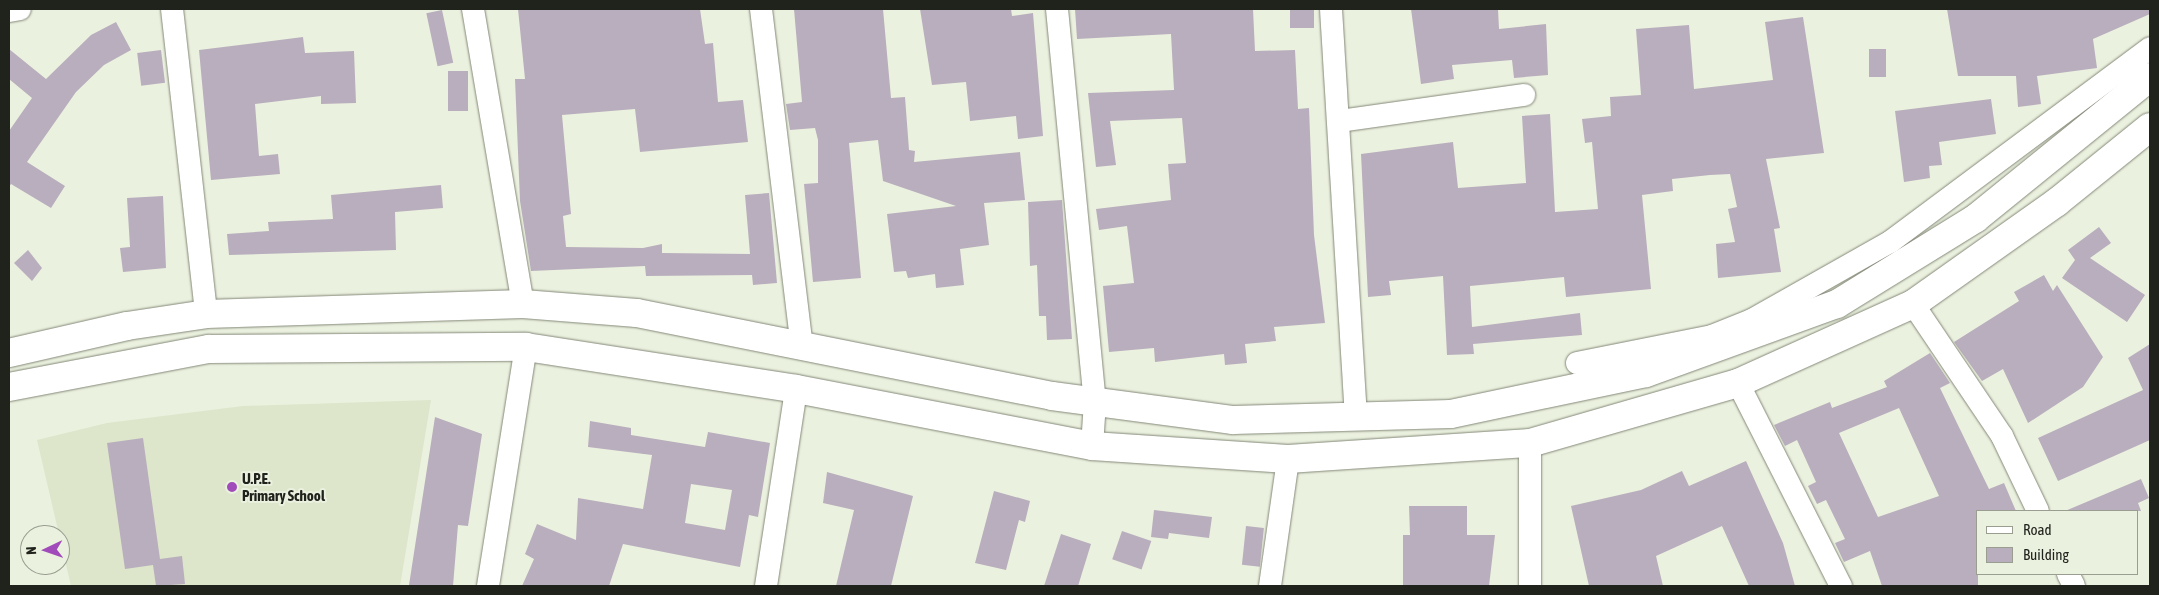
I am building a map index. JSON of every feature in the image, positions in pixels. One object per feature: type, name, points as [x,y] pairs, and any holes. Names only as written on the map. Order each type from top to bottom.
[{"type":"street","points":[[9,11],[20,9]]},
{"type":"street","points":[[172,9],[206,314]]},
{"type":"street","points":[[473,9],[522,304]]},
{"type":"street","points":[[761,9],[802,348]]},
{"type":"street","points":[[1057,9],[1095,402],[1092,446]]},
{"type":"street","points":[[1331,9],[1356,417]]},
{"type":"street","points":[[1576,363],[1712,336],[1752,320],[1890,242],[2150,48]]},
{"type":"street","points":[[9,353],[127,326],[206,314],[522,304],[637,313],[802,348],[1095,402],[1233,420],[1451,414],[1579,389],[1694,358],[1837,304],[1976,218],[2150,78]]},
{"type":"street","points":[[1339,122],[1524,95]]},
{"type":"street","points":[[9,387],[209,349],[526,347],[796,389],[1092,446],[1288,460],[1530,443],[1738,383],[1913,304],[2057,202],[2150,127]]},
{"type":"street","points":[[1913,304],[2002,436],[2038,510]]},
{"type":"street","points":[[488,586],[526,347]]},
{"type":"street","points":[[1738,383],[1841,586]]},
{"type":"street","points":[[766,586],[796,389]]},
{"type":"street","points":[[1530,443],[1530,586]]},
{"type":"street","points":[[1270,586],[1288,460]]},
{"type":"shaded area","name":"U.P.E. Primary School","points":[[431,400],[400,586],[71,586],[68,575],[70,575],[70,525],[57,525],[37,440],[107,423],[243,406]]},
{"type":"building","points":[[518,9],[700,9],[705,44],[713,43],[718,102],[743,100],[748,142],[640,152],[635,109],[562,115],[571,214],[563,216],[566,247],[643,248],[662,244],[662,253],[750,254],[745,195],[769,193],[777,283],[753,285],[752,275],[646,276],[645,266],[531,271],[520,201],[515,79],[525,79]]},
{"type":"building","points":[[794,9],[883,9],[891,98],[905,97],[909,150],[915,151],[914,162],[1020,152],[1025,200],[984,203],[989,245],[960,249],[964,285],[936,288],[935,274],[908,278],[906,271],[894,272],[887,214],[956,206],[883,181],[878,140],[849,143],[861,278],[813,282],[804,184],[818,183],[818,140],[815,128],[790,130],[786,104],[802,102]]},
{"type":"building","points":[[920,9],[1011,9],[1012,16],[1033,13],[1043,136],[1018,139],[1016,116],[970,121],[966,82],[932,85]]},
{"type":"building","points":[[1075,9],[1253,9],[1255,51],[1295,50],[1298,109],[1309,108],[1314,235],[1325,323],[1274,327],[1276,341],[1245,344],[1247,363],[1225,365],[1224,354],[1155,362],[1154,348],[1109,352],[1103,286],[1134,283],[1127,226],[1099,230],[1096,209],[1171,200],[1168,164],[1186,163],[1182,118],[1110,121],[1116,165],[1096,167],[1088,93],[1174,90],[1171,34],[1077,39]]},
{"type":"building","points":[[1290,9],[1314,9],[1314,28],[1290,28]]},
{"type":"building","points":[[1411,9],[1498,9],[1499,29],[1546,24],[1548,75],[1514,78],[1512,60],[1452,65],[1454,79],[1421,84]]},
{"type":"building","points":[[1947,9],[2150,9],[2150,14],[2093,39],[2097,68],[2037,76],[2041,104],[2018,107],[2016,76],[1958,76]]},
{"type":"building","points":[[442,10],[453,63],[438,66],[426,13]]},
{"type":"building","points":[[1803,17],[1824,153],[1766,159],[1780,228],[1774,229],[1781,272],[1718,278],[1716,244],[1735,242],[1728,209],[1737,207],[1730,174],[1710,175],[1672,179],[1673,191],[1642,195],[1651,289],[1566,297],[1564,277],[1470,286],[1472,327],[1580,313],[1582,335],[1473,344],[1474,354],[1447,355],[1443,276],[1389,281],[1391,295],[1368,297],[1361,154],[1453,142],[1458,188],[1526,183],[1522,116],[1550,114],[1555,212],[1598,209],[1592,142],[1585,143],[1582,119],[1611,116],[1610,97],[1641,95],[1636,29],[1689,25],[1694,89],[1773,80],[1765,22]]},
{"type":"building","points":[[116,22],[131,50],[104,65],[76,92],[27,162],[65,186],[51,208],[11,184],[9,187],[9,131],[32,98],[9,79],[9,49],[46,79],[91,35]]},
{"type":"building","points":[[303,37],[305,53],[354,51],[356,103],[321,104],[321,96],[255,104],[259,156],[278,154],[280,174],[211,180],[199,50]]},
{"type":"building","points":[[1869,49],[1886,49],[1886,77],[1869,77]]},
{"type":"building","points":[[161,50],[165,83],[141,86],[137,53]]},
{"type":"building","points":[[448,71],[468,71],[468,111],[448,111]]},
{"type":"building","points":[[1991,99],[1996,134],[1939,142],[1942,165],[1929,166],[1930,178],[1904,182],[1895,111]]},
{"type":"building","points":[[441,185],[443,208],[395,212],[396,250],[229,255],[227,234],[269,231],[268,222],[333,219],[331,195]]},
{"type":"building","points":[[163,196],[166,268],[123,272],[120,248],[130,247],[127,198]]},
{"type":"building","points":[[1062,200],[1072,339],[1047,340],[1046,316],[1039,316],[1037,265],[1030,266],[1028,202]]},
{"type":"building","points":[[2099,227],[2111,243],[2090,258],[2145,295],[2127,322],[2062,278],[2075,260],[2068,250]]},
{"type":"building","points":[[28,250],[42,268],[32,281],[14,263]]},
{"type":"building","points":[[2044,275],[2053,291],[2057,285],[2103,357],[2083,387],[2028,423],[2003,369],[1982,381],[1954,342],[2019,301],[2014,292]]},
{"type":"building","points":[[2150,344],[2150,440],[2058,481],[2038,438],[2143,390],[2128,358]]},
{"type":"building","points":[[1930,353],[1950,383],[1940,388],[1989,489],[2004,483],[2016,510],[1976,510],[1976,575],[1978,575],[1978,586],[1882,586],[1870,551],[1844,562],[1835,543],[1845,539],[1826,500],[1817,504],[1808,486],[1816,482],[1797,440],[1785,446],[1774,425],[1830,402],[1832,408],[1887,387],[1884,381]],"holes":[[[1899,408],[1939,496],[1878,517],[1839,433]]]},
{"type":"building","points":[[435,417],[482,434],[468,526],[458,525],[453,586],[409,585]]},
{"type":"building","points":[[590,421],[631,428],[631,435],[705,447],[708,432],[770,443],[758,517],[749,515],[740,567],[623,544],[609,586],[522,586],[534,559],[525,554],[537,524],[576,540],[578,498],[643,509],[652,455],[588,447]],"holes":[[[691,484],[732,490],[725,530],[685,523]]]},
{"type":"building","points":[[143,438],[160,559],[182,556],[185,584],[156,586],[153,565],[125,569],[107,443]]},
{"type":"building","points":[[1746,461],[1783,543],[1795,586],[1749,586],[1722,526],[1656,556],[1663,586],[1589,586],[1571,506],[1641,490],[1682,471],[1689,486]]},
{"type":"building","points":[[827,472],[913,496],[891,586],[836,586],[854,510],[823,503]]},
{"type":"building","points":[[2141,479],[2149,498],[2138,503],[2141,511],[2067,510]]},
{"type":"building","points":[[994,491],[1030,501],[1025,522],[1019,520],[1006,570],[975,563]]},
{"type":"building","points":[[1409,506],[1467,506],[1467,535],[1495,535],[1489,586],[1403,586],[1403,535],[1410,535]]},
{"type":"building","points":[[1154,510],[1212,517],[1209,538],[1169,533],[1168,539],[1151,537]]},
{"type":"building","points":[[1246,526],[1264,528],[1260,567],[1242,565]]},
{"type":"building","points":[[1122,531],[1151,541],[1142,569],[1112,559]]},
{"type":"building","points":[[1061,534],[1091,544],[1078,586],[1044,586]]},
{"type":"place","name":"U.P.E. Primary School","points":[[232,487]]}]
